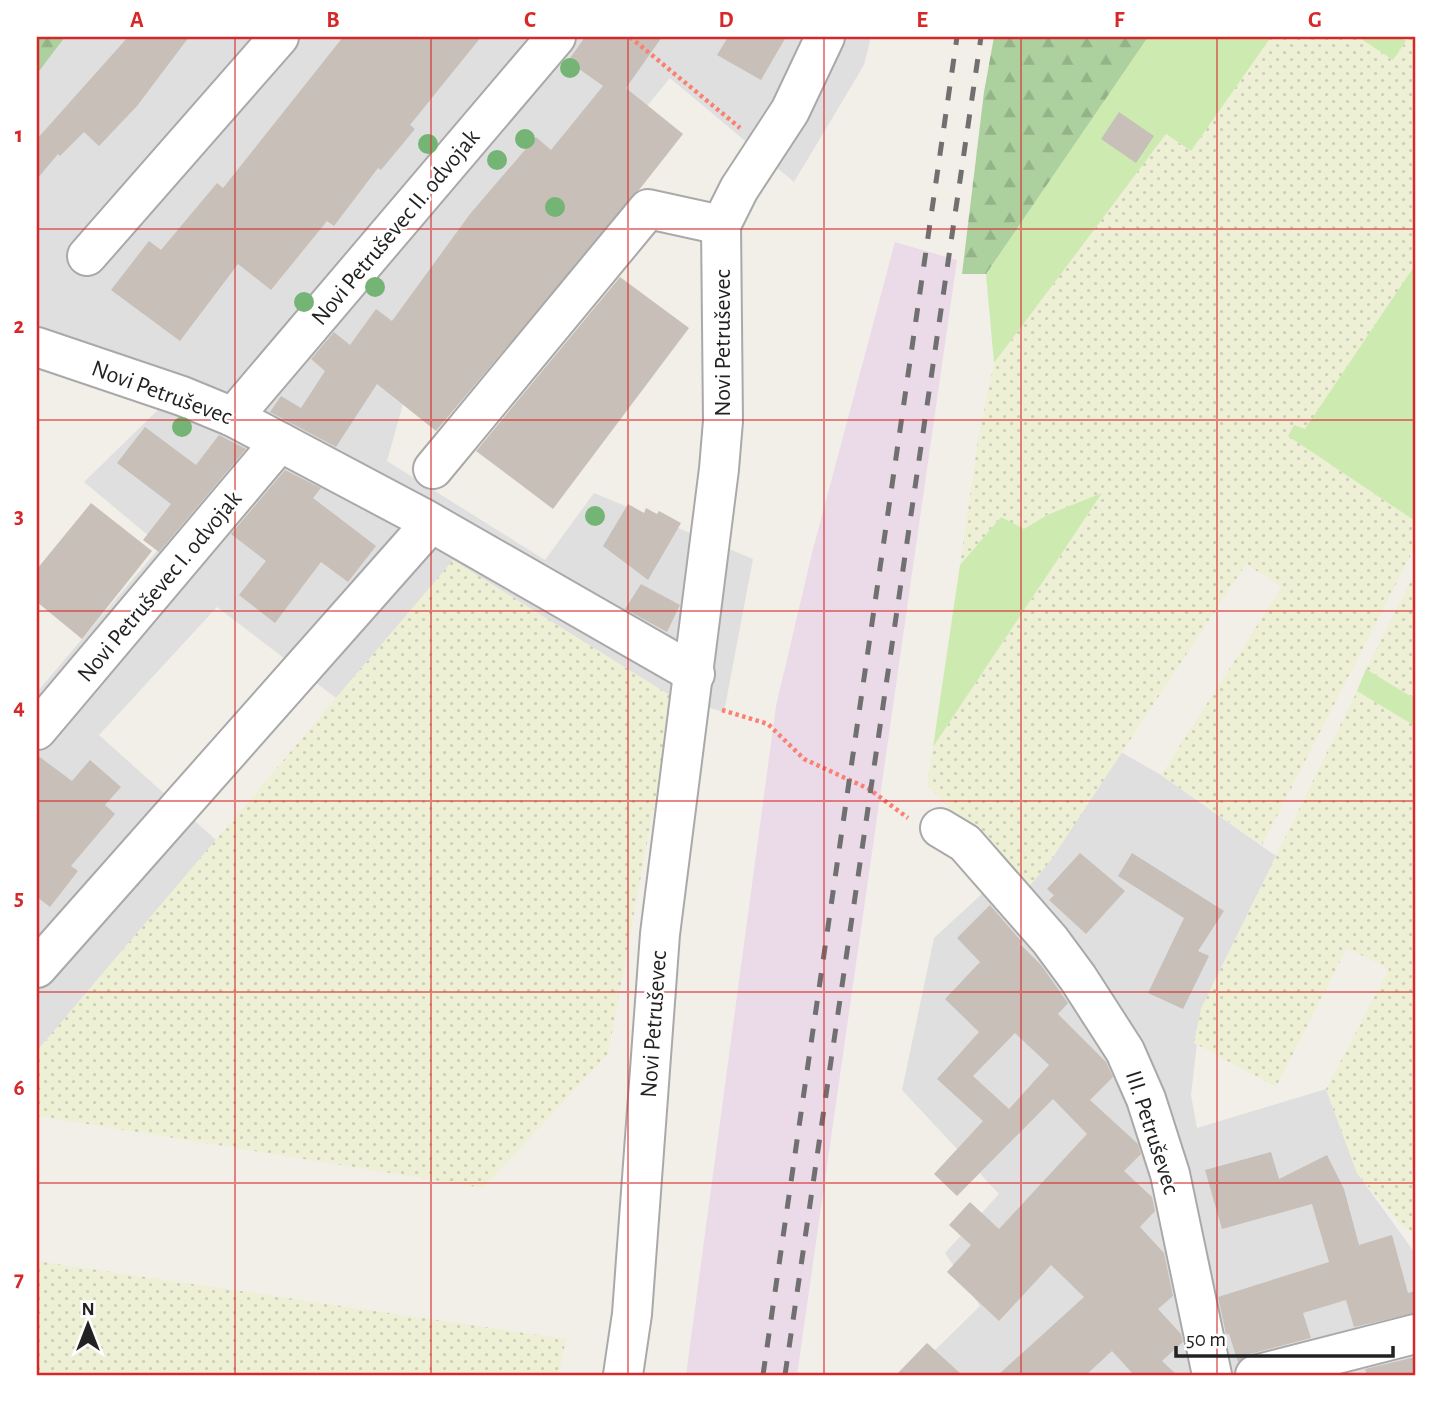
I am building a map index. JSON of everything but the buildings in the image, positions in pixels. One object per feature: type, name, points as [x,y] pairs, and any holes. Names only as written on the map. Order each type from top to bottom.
[{"type":"street","points":[[87,256],[279,37]]},
{"type":"street","name":"Novi Petruševec II. odvojak","points":[[233,417],[556,37]]},
{"type":"street","name":"Novi Petruševec","points":[[623,1375],[632,1314],[660,934],[693,687],[723,421],[721,225],[739,189],[790,111],[825,37]]},
{"type":"street","points":[[433,469],[648,209],[721,225]]},
{"type":"street","name":"Novi Petruševec","points":[[37,347],[181,396],[233,417],[431,523],[693,687]]},
{"type":"street","name":"Novi Petruševec I. odvojak","points":[[37,730],[280,442]]},
{"type":"street","points":[[37,968],[431,523]]},
{"type":"street","name":"III. Petruševec","points":[[940,828],[965,843],[1050,940],[1079,978],[1125,1051],[1146,1099],[1170,1174],[1210,1354],[1212,1375]]},
{"type":"street","points":[[1255,1375],[1415,1334]]},
{"type":"path","points":[[630,37],[766,149]]},
{"type":"path","points":[[693,687],[768,724],[804,759],[869,789],[919,826],[940,828]]},
{"type":"shaded area","points":[[65,37],[871,37],[864,65],[794,182],[670,78],[403,404],[387,461],[545,560],[594,493],[753,559],[724,712],[674,698],[453,561],[336,698],[217,607],[99,735],[216,840],[37,1051],[37,692],[161,546],[84,482],[165,403],[37,368],[37,74]]},
{"type":"shaded area","points":[[895,242],[957,260],[797,1375],[686,1375],[776,706],[813,549]]},
{"type":"shaded area","points":[[1121,752],[1161,775],[1276,856],[1201,1009],[1191,1095],[1197,1128],[1326,1089],[1357,1173],[1415,1253],[1415,1375],[945,1375],[929,1356],[980,1306],[945,1253],[999,1194],[902,1090],[934,938],[1009,869],[1051,860]]},
{"type":"green space","points":[[37,37],[65,37],[37,74]]},
{"type":"green space","points":[[994,37],[1148,37],[986,274],[962,274],[984,92]]},
{"type":"green space","points":[[1148,37],[1271,37],[1191,151],[1166,134],[994,363],[986,274]]},
{"type":"green space","points":[[1271,37],[1358,37],[1393,60],[1409,37],[1415,37],[1415,265],[1305,430],[1294,425],[1322,459],[1415,521],[1415,547],[1262,845],[1161,775],[1282,587],[1246,564],[1051,860],[1028,888],[927,785],[933,747],[1102,494],[1047,515],[1024,530],[1001,517],[960,565],[978,440],[994,363],[1166,134],[1191,151]]},
{"type":"green space","points":[[1358,37],[1400,37],[1406,41],[1393,60]]},
{"type":"green space","points":[[1415,265],[1415,521],[1288,436],[1294,425],[1305,429]]},
{"type":"green space","points":[[1102,493],[933,747],[960,565],[1001,517],[1024,529],[1047,515]]},
{"type":"green space","points":[[453,560],[674,698],[608,1054],[483,1188],[37,1116],[37,1051]]},
{"type":"green space","points":[[1415,573],[1415,699],[1366,669]]},
{"type":"green space","points":[[1366,669],[1415,699],[1415,726],[1357,691]]},
{"type":"green space","points":[[1357,691],[1415,726],[1415,1233],[1402,1226],[1357,1173],[1326,1089],[1389,969],[1347,948],[1276,1087],[1194,1043],[1201,1009]]},
{"type":"green space","points":[[37,1261],[566,1339],[559,1375],[37,1375]]},
{"type":"railway","points":[[763,1375],[957,37]]},
{"type":"railway","points":[[785,1375],[981,37]]}]
